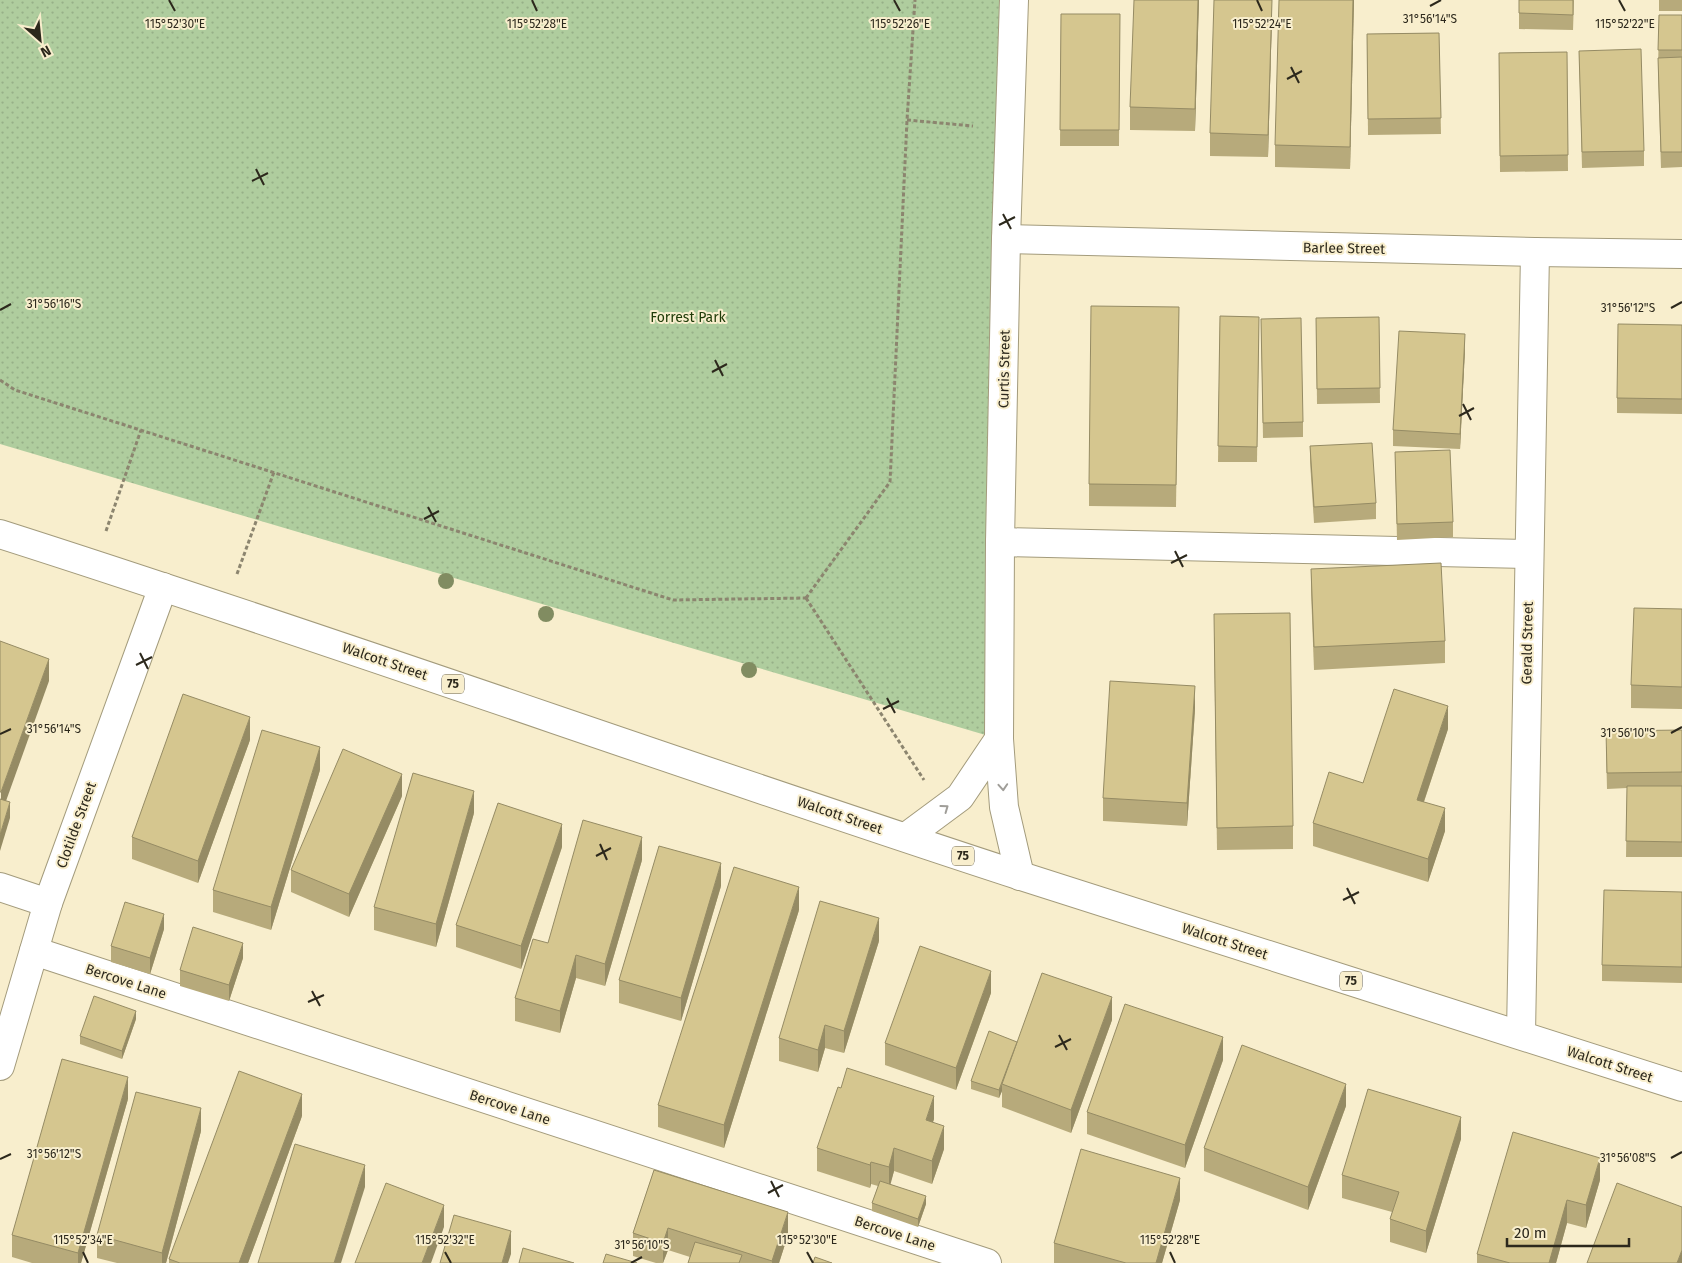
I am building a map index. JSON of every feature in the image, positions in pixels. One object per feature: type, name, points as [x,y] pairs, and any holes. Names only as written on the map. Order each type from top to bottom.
[{"type":"street","name":"Curtis Street","points":[[1014,0],[1006,240],[1000,542],[999,739],[1004,807],[1020,876]]},
{"type":"street","name":"Barlee Street","points":[[1006,240],[1682,254]]},
{"type":"street","name":"Gerald Street","points":[[1521,1034],[1535,252]]},
{"type":"street","name":"Walcott Street","points":[[0,534],[163,586],[1020,876],[1521,1034],[1682,1087]]},
{"type":"street","points":[[1000,542],[1529,554]]},
{"type":"street","name":"Clotilde Street","points":[[0,1066],[48,903],[163,586]]},
{"type":"street","points":[[906,837],[960,797],[999,739]]},
{"type":"street","points":[[0,888],[48,903]]},
{"type":"street","name":"Bercove Lane","points":[[34,951],[987,1263]]},
{"type":"path","points":[[806,598],[890,482],[907,120],[915,0]]},
{"type":"path","points":[[907,120],[976,127]]},
{"type":"path","points":[[0,380],[15,390],[673,600],[806,598]]},
{"type":"path","points":[[94,564],[141,430]]},
{"type":"path","points":[[224,607],[274,472]]},
{"type":"path","points":[[806,598],[926,782]]},
{"type":"green space","name":"Forrest Park","points":[[0,0],[1014,0],[999,739],[0,444]]},
{"type":"building","points":[[1134,0],[1198,0],[1195,109],[1130,107]]},
{"type":"building","points":[[1214,0],[1272,0],[1268,135],[1210,133]]},
{"type":"building","points":[[1279,0],[1353,0],[1350,147],[1275,145]]},
{"type":"building","points":[[1519,0],[1573,0],[1573,15],[1519,13]]},
{"type":"building","points":[[1061,14],[1120,14],[1119,130],[1060,130]]},
{"type":"building","points":[[1659,15],[1682,15],[1682,50],[1658,50]]},
{"type":"building","points":[[1439,33],[1441,118],[1368,119],[1367,34]]},
{"type":"building","points":[[1641,49],[1644,151],[1582,152],[1579,51]]},
{"type":"building","points":[[1567,52],[1568,155],[1500,156],[1499,53]]},
{"type":"building","points":[[1682,57],[1682,152],[1661,152],[1658,58]]},
{"type":"building","points":[[1091,306],[1179,307],[1176,485],[1089,484]]},
{"type":"building","points":[[1220,316],[1259,317],[1257,447],[1218,446]]},
{"type":"building","points":[[1379,317],[1380,388],[1317,389],[1316,318]]},
{"type":"building","points":[[1301,318],[1303,422],[1263,423],[1261,319]]},
{"type":"building","points":[[1618,324],[1682,325],[1682,399],[1617,398]]},
{"type":"building","points":[[1399,331],[1465,334],[1460,434],[1393,430]]},
{"type":"building","points":[[1372,443],[1376,503],[1314,507],[1310,446]]},
{"type":"building","points":[[1450,450],[1453,522],[1397,524],[1395,452]]},
{"type":"building","points":[[1441,563],[1445,641],[1314,647],[1311,569]]},
{"type":"building","points":[[1634,608],[1682,609],[1682,687],[1631,685]]},
{"type":"building","points":[[1290,613],[1293,826],[1217,828],[1214,614]]},
{"type":"building","points":[[0,641],[49,659],[1,792],[0,792]]},
{"type":"building","points":[[1110,681],[1195,686],[1187,803],[1103,798]]},
{"type":"building","points":[[1394,689],[1448,706],[1417,800],[1445,808],[1428,859],[1313,823],[1329,772],[1363,783]]},
{"type":"building","points":[[183,694],[250,717],[198,861],[132,837]]},
{"type":"building","points":[[262,730],[320,747],[271,907],[213,890]]},
{"type":"building","points":[[1682,730],[1682,772],[1607,773],[1606,731]]},
{"type":"building","points":[[343,749],[402,774],[349,894],[291,870]]},
{"type":"building","points":[[413,773],[474,791],[436,924],[374,907]]},
{"type":"building","points":[[1627,786],[1682,786],[1682,842],[1626,841]]},
{"type":"building","points":[[0,799],[10,802],[0,835]]},
{"type":"building","points":[[498,803],[562,824],[521,946],[456,925]]},
{"type":"building","points":[[583,820],[642,837],[605,964],[576,955],[560,1011],[515,998],[533,939],[548,943]]},
{"type":"building","points":[[659,846],[721,863],[681,998],[619,980]]},
{"type":"building","points":[[734,867],[799,887],[724,1125],[658,1105]]},
{"type":"building","points":[[1604,890],[1682,892],[1682,967],[1602,965]]},
{"type":"building","points":[[820,901],[879,918],[844,1031],[825,1025],[818,1050],[779,1038]]},
{"type":"building","points":[[125,902],[164,914],[150,958],[111,946]]},
{"type":"building","points":[[193,927],[243,943],[229,985],[180,970]]},
{"type":"building","points":[[920,946],[991,971],[956,1068],[885,1043]]},
{"type":"building","points":[[1042,973],[1112,997],[1071,1110],[1002,1084]]},
{"type":"building","points":[[94,996],[136,1011],[122,1051],[80,1036]]},
{"type":"building","points":[[1125,1004],[1223,1037],[1185,1145],[1087,1112]]},
{"type":"building","points":[[989,1031],[1017,1042],[999,1090],[971,1081]]},
{"type":"building","points":[[1242,1045],[1346,1084],[1308,1187],[1204,1148]]},
{"type":"building","points":[[62,1059],[128,1077],[78,1253],[12,1235]]},
{"type":"building","points":[[847,1068],[934,1096],[926,1120],[944,1126],[932,1161],[894,1148],[889,1167],[871,1162],[870,1165],[817,1148],[838,1087],[841,1088]]},
{"type":"building","points":[[239,1071],[302,1094],[239,1263],[180,1263],[169,1259]]},
{"type":"building","points":[[1368,1089],[1461,1117],[1426,1231],[1390,1219],[1399,1192],[1342,1175]]},
{"type":"building","points":[[136,1092],[201,1108],[162,1253],[97,1235]]},
{"type":"building","points":[[1513,1132],[1600,1158],[1586,1205],[1567,1200],[1549,1263],[1510,1263],[1477,1254]]},
{"type":"building","points":[[295,1144],[365,1165],[334,1263],[258,1263]]},
{"type":"building","points":[[1081,1149],[1180,1178],[1156,1263],[1126,1263],[1054,1243]]},
{"type":"building","points":[[654,1170],[788,1212],[772,1261],[668,1228],[663,1243],[633,1233]]},
{"type":"building","points":[[880,1181],[926,1196],[918,1219],[872,1203]]},
{"type":"building","points":[[386,1183],[444,1205],[422,1263],[355,1263]]},
{"type":"building","points":[[1617,1183],[1682,1207],[1682,1250],[1677,1263],[1587,1263]]},
{"type":"building","points":[[454,1215],[511,1231],[502,1263],[440,1263]]},
{"type":"building","points":[[695,1242],[742,1255],[739,1263],[688,1263]]},
{"type":"building","points":[[523,1248],[574,1263],[519,1263]]},
{"type":"building","points":[[606,1254],[637,1263],[603,1263]]},
{"type":"building","points":[[815,1257],[832,1263],[813,1263]]}]
